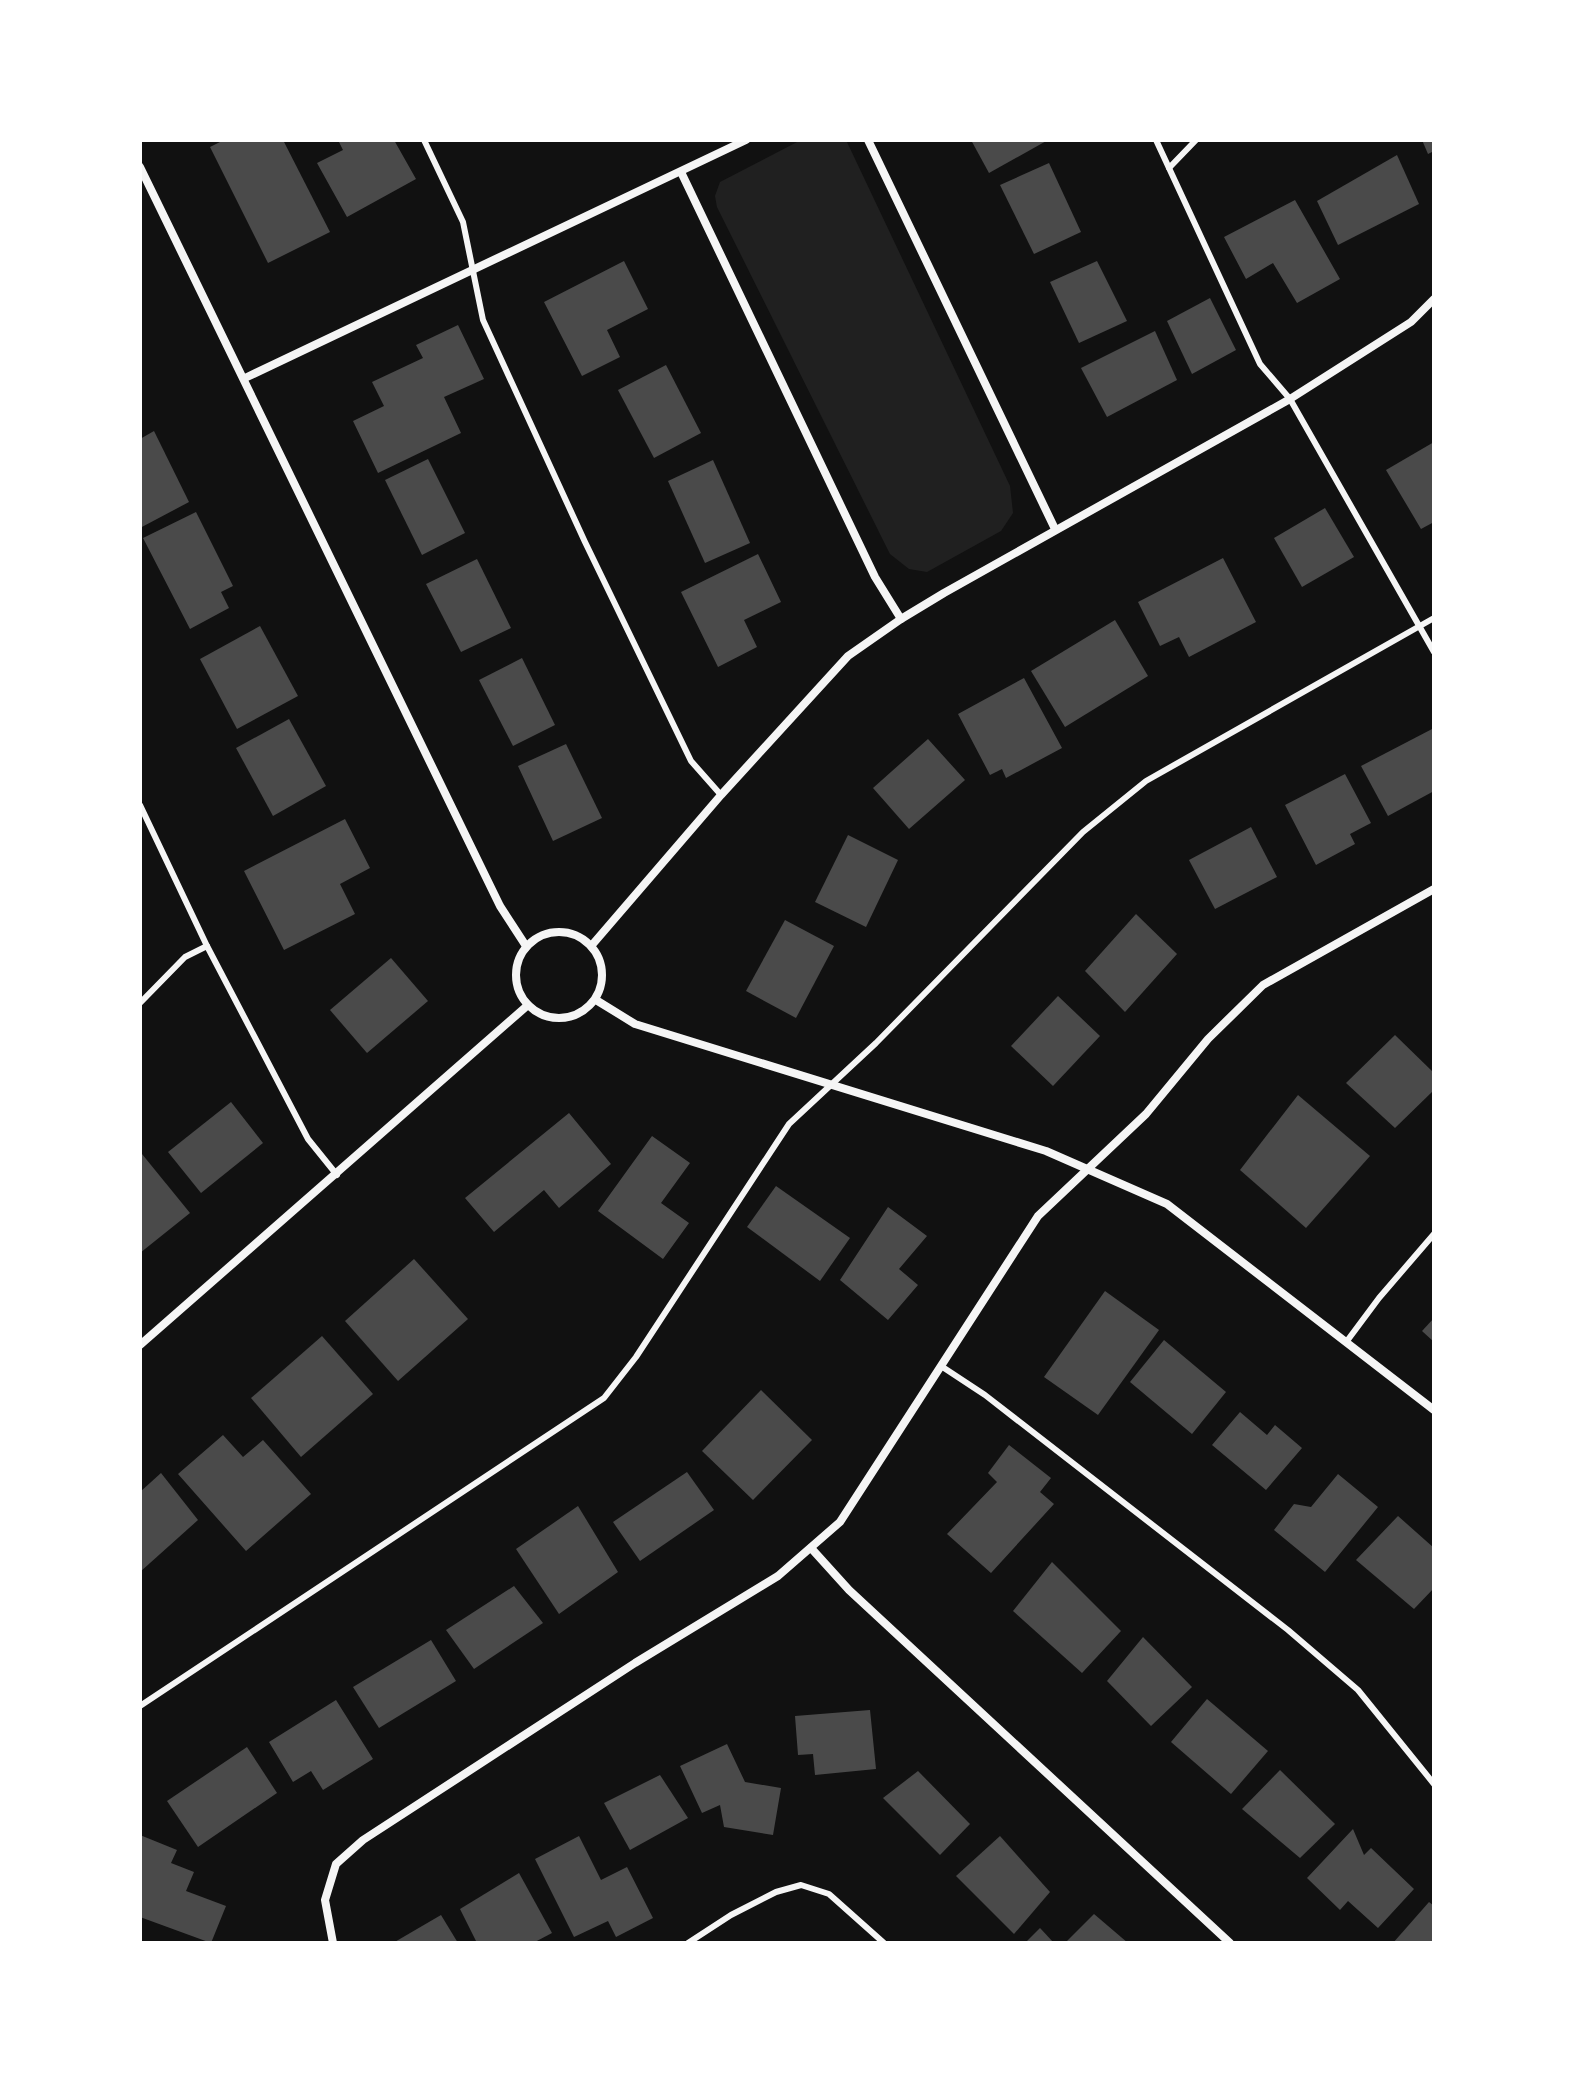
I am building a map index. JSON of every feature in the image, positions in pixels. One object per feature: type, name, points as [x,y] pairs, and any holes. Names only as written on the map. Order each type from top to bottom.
[{"type":"street","points":[[245,378],[746,140]]},
{"type":"street","points":[[868,140],[1055,529]]},
{"type":"street","points":[[140,167],[500,906],[526,946]]},
{"type":"street","points":[[681,172],[875,577],[901,619]]},
{"type":"street","points":[[592,945],[721,795],[848,656],[901,619],[1055,529],[1290,399],[1411,322],[1434,299]]},
{"type":"street","points":[[333,1943],[325,1900],[336,1864],[363,1840],[635,1663],[778,1576],[811,1548],[840,1522],[1038,1216],[1146,1114],[1208,1039],[1263,985],[1434,889]]},
{"type":"street","points":[[571,932],[592,945],[604,971],[596,1000],[581,1013],[563,1019],[544,1016],[528,1005],[516,983],[516,969],[526,946],[546,933],[571,932]]},
{"type":"street","points":[[596,1000],[635,1024],[1046,1151],[1167,1204],[1434,1410]]},
{"type":"street","points":[[140,1345],[528,1005]]},
{"type":"street","points":[[811,1548],[849,1590],[1230,1943]]},
{"type":"lane","points":[[424,140],[463,222],[483,320],[585,542],[691,761],[721,795]]},
{"type":"lane","points":[[1156,140],[1260,364],[1290,399],[1434,652]]},
{"type":"lane","points":[[1169,168],[1196,140]]},
{"type":"lane","points":[[140,1706],[604,1398],[636,1357],[789,1124],[876,1043],[1083,832],[1146,781],[1434,618]]},
{"type":"lane","points":[[140,805],[207,946],[308,1139],[337,1175]]},
{"type":"lane","points":[[140,1003],[185,957],[207,946]]},
{"type":"lane","points":[[1347,1341],[1434,1234]]},
{"type":"lane","points":[[941,1366],[985,1395],[1288,1630],[1358,1690],[1434,1784]]},
{"type":"lane","points":[[688,1943],[731,1915],[776,1892],[801,1885],[829,1894],[884,1943]]},
{"type":"shaded area","points":[[801,140],[846,140],[1010,486],[1013,513],[1001,531],[927,572],[909,569],[890,554],[717,207],[715,196],[720,182]]},
{"type":"building","points":[[224,140],[283,140],[330,232],[268,263],[210,147]]},
{"type":"building","points":[[338,140],[394,140],[416,179],[347,217],[317,163],[343,150]]},
{"type":"building","points":[[971,140],[1048,140],[989,173]]},
{"type":"building","points":[[1422,140],[1434,140],[1434,151],[1428,154]]},
{"type":"building","points":[[1397,155],[1419,204],[1338,245],[1317,201]]},
{"type":"building","points":[[1049,163],[1081,232],[1034,254],[1000,185]]},
{"type":"building","points":[[1295,200],[1340,279],[1297,303],[1273,263],[1246,279],[1224,237]]},
{"type":"building","points":[[624,261],[648,309],[607,330],[620,357],[582,376],[544,302]]},
{"type":"building","points":[[1097,261],[1127,321],[1079,343],[1050,282]]},
{"type":"building","points":[[1210,298],[1236,350],[1192,374],[1167,321]]},
{"type":"building","points":[[458,325],[484,379],[444,397],[461,433],[378,473],[353,421],[384,406],[372,382],[423,358],[416,345]]},
{"type":"building","points":[[1155,331],[1177,380],[1107,417],[1081,368]]},
{"type":"building","points":[[666,365],[701,433],[654,458],[618,390]]},
{"type":"building","points":[[154,431],[189,502],[140,528],[140,439]]},
{"type":"building","points":[[1434,442],[1434,522],[1421,529],[1386,470]]},
{"type":"building","points":[[428,459],[465,533],[422,555],[385,480]]},
{"type":"building","points":[[713,460],[750,543],[705,563],[668,481]]},
{"type":"building","points":[[1325,508],[1354,557],[1302,587],[1274,538]]},
{"type":"building","points":[[196,512],[233,586],[221,592],[229,608],[190,629],[143,538]]},
{"type":"building","points":[[758,554],[781,602],[744,620],[757,647],[718,667],[681,592]]},
{"type":"building","points":[[1223,558],[1256,622],[1189,657],[1179,637],[1160,646],[1138,602]]},
{"type":"building","points":[[477,559],[511,628],[461,652],[426,584]]},
{"type":"building","points":[[1115,620],[1148,676],[1065,727],[1031,671]]},
{"type":"building","points":[[260,626],[298,696],[237,729],[200,659]]},
{"type":"building","points":[[522,658],[555,725],[513,746],[479,680]]},
{"type":"building","points":[[1024,678],[1062,748],[1006,778],[1002,769],[990,775],[958,714]]},
{"type":"building","points":[[289,719],[326,786],[273,816],[236,748]]},
{"type":"building","points":[[1434,728],[1434,791],[1388,816],[1361,766]]},
{"type":"building","points":[[928,739],[965,780],[909,829],[873,788]]},
{"type":"building","points":[[566,744],[602,818],[553,841],[518,766]]},
{"type":"building","points":[[1345,774],[1371,823],[1350,834],[1355,844],[1316,865],[1285,805]]},
{"type":"building","points":[[345,819],[370,868],[340,884],[355,914],[284,950],[244,871]]},
{"type":"building","points":[[1251,827],[1277,877],[1215,909],[1189,860]]},
{"type":"building","points":[[848,835],[898,860],[866,927],[815,902]]},
{"type":"building","points":[[1136,914],[1177,954],[1125,1012],[1085,971]]},
{"type":"building","points":[[785,920],[834,946],[796,1018],[746,991]]},
{"type":"building","points":[[391,958],[428,1001],[367,1053],[330,1010]]},
{"type":"building","points":[[1058,996],[1100,1036],[1053,1086],[1011,1046]]},
{"type":"building","points":[[1395,1035],[1434,1073],[1434,1090],[1395,1128],[1346,1083]]},
{"type":"building","points":[[1298,1095],[1370,1156],[1306,1228],[1240,1170]]},
{"type":"building","points":[[231,1102],[263,1143],[201,1193],[168,1152]]},
{"type":"building","points":[[569,1113],[611,1164],[559,1208],[544,1190],[494,1232],[465,1198]]},
{"type":"building","points":[[652,1136],[690,1163],[661,1203],[689,1223],[663,1259],[598,1211]]},
{"type":"building","points":[[142,1154],[190,1213],[140,1253],[140,1156]]},
{"type":"building","points":[[776,1186],[850,1238],[820,1281],[747,1227]]},
{"type":"building","points":[[888,1207],[927,1236],[899,1269],[918,1285],[888,1320],[840,1280]]},
{"type":"building","points":[[414,1259],[468,1319],[398,1381],[345,1321]]},
{"type":"building","points":[[1105,1291],[1159,1330],[1098,1415],[1044,1377]]},
{"type":"building","points":[[1434,1318],[1434,1342],[1422,1331]]},
{"type":"building","points":[[322,1336],[373,1394],[301,1457],[251,1398]]},
{"type":"building","points":[[1164,1340],[1226,1392],[1192,1434],[1130,1382]]},
{"type":"building","points":[[761,1390],[812,1440],[753,1500],[702,1451]]},
{"type":"building","points":[[1240,1412],[1267,1435],[1275,1425],[1302,1448],[1266,1490],[1212,1445]]},
{"type":"building","points":[[223,1435],[243,1457],[263,1440],[311,1494],[246,1551],[178,1474]]},
{"type":"building","points":[[1009,1445],[1051,1478],[1040,1492],[1054,1504],[991,1573],[947,1534],[997,1482],[988,1473]]},
{"type":"building","points":[[687,1472],[714,1510],[640,1561],[613,1522]]},
{"type":"building","points":[[161,1473],[198,1520],[140,1572],[140,1492]]},
{"type":"building","points":[[1338,1474],[1378,1507],[1325,1572],[1274,1530],[1294,1504],[1311,1507]]},
{"type":"building","points":[[578,1506],[618,1572],[559,1614],[516,1549]]},
{"type":"building","points":[[1398,1516],[1434,1548],[1434,1588],[1414,1609],[1356,1560]]},
{"type":"building","points":[[1052,1562],[1121,1631],[1082,1673],[1013,1611]]},
{"type":"building","points":[[514,1586],[543,1623],[474,1669],[446,1630]]},
{"type":"building","points":[[1143,1637],[1192,1687],[1151,1726],[1107,1681]]},
{"type":"building","points":[[431,1640],[456,1681],[379,1728],[353,1687]]},
{"type":"building","points":[[1207,1699],[1268,1751],[1231,1794],[1171,1742]]},
{"type":"building","points":[[336,1700],[373,1759],[323,1790],[311,1771],[293,1782],[269,1742]]},
{"type":"building","points":[[870,1710],[876,1769],[815,1775],[813,1754],[798,1755],[795,1716]]},
{"type":"building","points":[[727,1744],[745,1782],[781,1788],[773,1835],[724,1827],[720,1805],[702,1813],[680,1766]]},
{"type":"building","points":[[247,1747],[277,1793],[198,1847],[167,1801]]},
{"type":"building","points":[[1280,1770],[1335,1824],[1300,1858],[1242,1809]]},
{"type":"building","points":[[918,1771],[970,1824],[940,1855],[883,1798]]},
{"type":"building","points":[[660,1775],[688,1818],[630,1850],[604,1803]]},
{"type":"building","points":[[1353,1829],[1364,1855],[1371,1848],[1414,1889],[1378,1928],[1348,1901],[1340,1910],[1307,1878]]},
{"type":"building","points":[[140,1835],[177,1850],[171,1863],[194,1872],[186,1891],[226,1906],[211,1943],[140,1917]]},
{"type":"building","points":[[579,1836],[601,1880],[627,1867],[653,1918],[616,1937],[608,1921],[574,1937],[535,1859]]},
{"type":"building","points":[[1000,1836],[1050,1892],[1014,1934],[956,1876]]},
{"type":"building","points":[[519,1873],[552,1933],[533,1943],[477,1943],[460,1909]]},
{"type":"building","points":[[1429,1902],[1434,1906],[1434,1943],[1393,1943]]},
{"type":"building","points":[[1094,1914],[1128,1943],[1065,1943]]},
{"type":"building","points":[[441,1915],[458,1943],[393,1943]]},
{"type":"building","points":[[1040,1928],[1054,1943],[1025,1943]]}]
